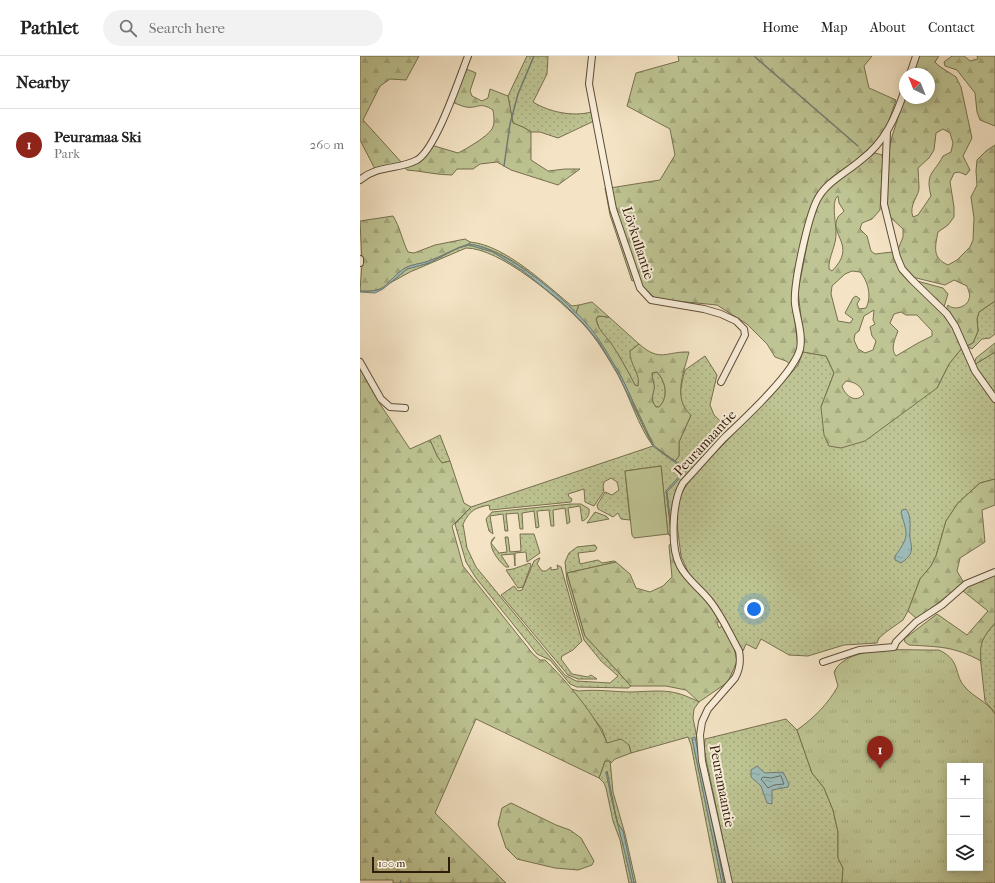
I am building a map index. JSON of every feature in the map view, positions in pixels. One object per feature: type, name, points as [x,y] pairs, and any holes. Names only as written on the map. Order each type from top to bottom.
[{"type":"street","points":[[360,180],[372,172],[383,168],[403,165],[422,156],[435,135],[468,56]]},
{"type":"street","name":"Lövkullantie","points":[[592,56],[589,84],[613,208],[640,288],[652,300],[704,309],[721,314],[736,321],[744,329],[745,335],[721,382]]},
{"type":"street","points":[[912,68],[916,56]]},
{"type":"street","name":"Peuramaantie","points":[[729,883],[702,761],[700,735],[706,712],[735,678],[740,658],[739,651],[711,602],[688,578],[680,566],[676,553],[676,498],[683,483],[759,403],[796,360],[801,335],[795,303],[796,287],[810,216],[816,202],[824,190],[876,147],[893,122],[900,104]]},
{"type":"street","points":[[887,132],[884,204],[897,257],[902,269],[947,314],[955,326],[975,371],[995,399]]},
{"type":"street","points":[[876,147],[887,152]]},
{"type":"street","points":[[360,362],[381,399],[390,407],[405,408]]},
{"type":"street","points":[[823,662],[859,650],[894,647],[896,642],[916,622],[942,605],[966,584],[995,572]]},
{"type":"green space","points":[[360,56],[419,56],[406,80],[390,79],[380,86],[363,120],[402,163],[375,169],[360,140]]},
{"type":"green space","points":[[527,56],[548,56],[547,74],[533,102],[539,106],[561,113],[577,114],[591,112],[594,121],[558,138],[540,132],[531,132],[523,127],[513,124],[508,96]]},
{"type":"green space","points":[[678,56],[872,56],[864,66],[869,88],[896,100],[887,126],[879,139],[817,196],[808,215],[795,275],[793,306],[798,347],[791,365],[786,361],[775,357],[767,344],[747,324],[717,305],[656,299],[641,285],[616,218],[610,188],[660,180],[675,155],[670,129],[627,106],[636,73],[679,61]]},
{"type":"green space","points":[[919,56],[939,56],[935,62],[956,77],[961,87],[972,138],[963,156],[970,170],[966,175],[959,172],[954,173],[950,182],[954,217],[948,225],[938,232],[937,237],[937,255],[939,259],[948,265],[957,260],[970,247],[973,240],[974,218],[971,197],[977,185],[977,160],[995,145],[995,301],[979,312],[977,319],[978,331],[973,343],[966,346],[946,310],[948,305],[957,308],[968,302],[970,296],[967,286],[954,280],[945,285],[912,277],[904,267],[897,252],[903,237],[903,229],[889,216],[887,205],[888,156],[891,140],[902,104],[935,104],[935,68],[914,68]],"holes":[[[943,129],[950,133],[953,143],[951,152],[943,156],[931,174],[929,182],[931,196],[918,215],[913,217],[912,208],[919,190],[918,168],[929,158],[934,150],[936,133]]]},
{"type":"green space","points":[[952,56],[964,56],[970,61],[978,59],[977,56],[995,56],[995,126],[980,120],[977,112],[975,93],[957,70],[945,66],[944,62]]},
{"type":"green space","points":[[464,68],[476,73],[470,91],[472,96],[482,101],[488,98],[490,89],[508,96],[513,123],[531,132],[531,160],[548,171],[580,169],[558,185],[511,170],[497,162],[480,164],[473,169],[457,169],[452,175],[407,170],[404,167],[431,145],[458,153],[481,139],[492,129],[494,122],[493,110],[485,106],[466,107],[450,101]]},
{"type":"green space","points":[[875,153],[882,155],[883,161],[880,210],[872,219],[862,223],[860,229],[867,236],[871,251],[875,254],[892,252],[900,272],[942,312],[953,326],[962,348],[949,364],[937,388],[865,441],[841,448],[829,446],[824,435],[821,407],[834,373],[826,356],[803,352],[803,335],[798,291],[812,220],[818,202],[826,191]],"holes":[[[838,196],[839,203],[844,211],[838,217],[836,228],[834,207]],[[836,229],[843,247],[842,254],[839,262],[832,271],[829,269],[829,264],[835,242]],[[852,271],[860,272],[863,276],[867,284],[869,299],[866,308],[859,309],[857,304],[860,299],[856,296],[853,298],[845,313],[853,319],[850,323],[838,321],[831,294],[832,286],[845,274]],[[874,310],[873,320],[875,324],[870,327],[872,336],[876,341],[873,350],[865,353],[858,349],[854,340],[855,334],[859,331],[864,316]],[[901,312],[906,315],[917,315],[932,331],[932,336],[896,356],[893,347],[898,331],[890,323],[894,314]],[[846,381],[855,383],[861,388],[864,394],[858,398],[851,398],[843,390],[842,386]]]},
{"type":"green space","points":[[605,188],[607,188],[635,280],[632,281],[610,215]]},
{"type":"green space","points":[[393,216],[408,252],[414,253],[435,245],[465,239],[470,242],[469,244],[434,259],[405,268],[386,286],[376,290],[360,291],[362,263],[360,221]]},
{"type":"green space","points":[[470,242],[497,250],[511,258],[572,306],[579,305],[576,313],[540,281],[513,261],[484,247],[469,244]]},
{"type":"green space","points":[[469,245],[493,252],[523,271],[563,303],[585,325],[599,342],[618,374],[653,446],[638,421],[618,375],[593,336],[561,302],[529,277],[512,266],[480,250],[466,248],[410,272],[390,283],[407,269],[429,263],[458,248]]},
{"type":"green space","points":[[917,281],[943,288],[948,294],[944,307]]},
{"type":"green space","points":[[995,301],[995,334],[990,338],[982,339],[972,349],[966,346],[973,343],[978,331],[977,319],[979,312]]},
{"type":"green space","points":[[592,302],[609,317],[598,316],[596,319],[597,323],[618,354],[635,385],[638,386],[638,377],[631,360],[630,351],[639,344],[658,355],[689,352],[682,377],[681,393],[685,409],[691,415],[679,442],[679,456],[675,461],[654,446],[620,374],[599,341],[576,313],[579,305]],"holes":[[[657,372],[663,380],[665,394],[662,403],[659,407],[656,407],[652,397],[654,387],[652,373]]]},
{"type":"green space","points":[[598,316],[609,317],[639,344],[630,351],[639,379],[638,386],[635,385],[619,356],[600,331],[596,319]]},
{"type":"green space","points":[[995,343],[995,352],[974,365],[976,358]]},
{"type":"green space","points":[[962,348],[976,378],[995,403],[995,479],[980,483],[958,503],[946,521],[936,556],[931,566],[920,579],[903,620],[879,638],[877,643],[844,645],[808,656],[789,655],[761,639],[756,649],[746,644],[743,651],[711,598],[689,574],[681,556],[677,524],[678,499],[691,478],[780,386],[798,365],[803,352],[826,356],[834,373],[821,407],[937,388],[949,364]]},
{"type":"green space","points":[[995,352],[995,390],[991,393],[974,365]]},
{"type":"green space","points":[[705,356],[717,375],[710,405],[714,415],[730,430],[680,485],[672,504],[673,532],[670,536],[668,534],[661,466],[625,471],[630,520],[621,519],[618,513],[613,517],[598,509],[597,505],[605,492],[612,495],[619,490],[617,482],[611,478],[604,482],[604,491],[594,506],[585,502],[584,489],[568,494],[572,499],[571,502],[490,510],[489,505],[480,507],[473,510],[463,524],[467,548],[476,567],[565,675],[576,681],[610,683],[618,676],[601,661],[584,640],[567,581],[565,562],[569,553],[577,547],[595,545],[597,548],[595,551],[578,553],[580,564],[598,560],[602,563],[616,562],[567,573],[585,636],[631,686],[628,688],[577,687],[570,684],[550,660],[537,654],[476,578],[466,562],[455,524],[471,507],[653,446],[685,470],[666,491],[671,532],[667,492],[687,470],[675,461],[679,456],[679,442],[691,415],[686,410],[681,400],[680,394],[682,382],[685,370]]},
{"type":"green space","points":[[360,367],[380,404],[410,449],[430,440],[442,463],[450,461],[464,503],[471,507],[452,526],[463,566],[533,654],[540,660],[545,660],[571,688],[596,722],[607,743],[621,739],[629,745],[631,753],[615,759],[611,763],[610,761],[605,761],[599,778],[476,719],[435,813],[506,883],[393,883],[393,880],[360,880]]},
{"type":"green space","points":[[657,372],[663,380],[665,390],[664,399],[659,407],[656,407],[652,400],[654,387],[652,373]]},
{"type":"green space","points":[[440,435],[450,461],[442,463],[430,440]]},
{"type":"green space","points":[[661,466],[668,534],[634,538],[632,535],[625,471]]},
{"type":"green space","points":[[995,479],[995,505],[982,510],[985,542],[960,558],[957,571],[964,583],[917,619],[908,611],[920,579],[931,566],[936,556],[946,521],[958,503],[980,483]]},
{"type":"green space","points":[[581,504],[589,509],[587,518],[582,521],[580,506],[568,508],[570,522],[567,524],[565,508],[553,510],[554,526],[551,526],[549,510],[537,511],[539,527],[536,528],[534,511],[522,513],[523,529],[520,529],[518,513],[506,514],[508,531],[505,531],[503,514],[490,516],[493,534],[489,531],[486,519],[492,512]]},
{"type":"green space","points":[[595,512],[606,516],[609,519],[587,523]]},
{"type":"green space","points":[[520,534],[534,534],[540,553],[527,562],[526,552],[515,553],[515,566],[514,554],[501,555],[509,567],[506,567],[497,557],[491,543],[499,553],[507,552],[505,537],[508,537],[510,552],[521,551]]},
{"type":"green space","points":[[670,544],[673,545],[675,554],[720,621],[717,623],[719,628],[722,626],[733,644],[737,661],[728,682],[699,702],[686,690],[666,686],[631,686],[585,636],[567,573],[616,562],[630,574],[636,588],[650,592],[663,586],[672,577]]},
{"type":"green space","points":[[539,558],[537,564],[542,571],[546,571],[551,567],[551,570],[558,569],[557,565],[561,567],[582,641],[573,650],[562,656],[561,659],[572,674],[588,677],[591,675],[597,679],[578,679],[568,675],[501,595],[514,586],[518,591],[522,590],[534,561]]},
{"type":"green space","points":[[530,563],[531,565],[523,587],[518,588],[506,570]]},
{"type":"green space","points":[[995,574],[995,623],[987,632],[981,645],[981,661],[962,652],[946,648],[909,645],[905,642],[904,639],[937,614],[967,635],[988,611],[963,591],[970,584]]},
{"type":"green space","points":[[995,623],[995,713],[985,701],[979,646],[987,632]]},
{"type":"green space","points":[[881,650],[939,650],[946,654],[954,663],[961,682],[965,687],[988,705],[995,714],[995,883],[842,883],[843,868],[838,858],[838,832],[833,810],[824,788],[812,773],[797,730],[820,710],[834,693],[838,686],[834,672],[841,663],[852,656]]},
{"type":"green space","points":[[571,689],[579,691],[666,691],[681,694],[699,702],[694,709],[693,718],[726,883],[724,883],[702,772],[692,738],[722,883],[718,883],[691,745],[688,737],[631,753],[629,745],[607,743],[602,729]]},
{"type":"green space","points":[[786,719],[797,730],[812,773],[824,788],[833,810],[838,832],[838,858],[843,868],[842,883],[732,883],[704,749],[705,739]]},
{"type":"green space","points":[[610,760],[613,792],[625,834],[636,883],[634,883],[623,831],[617,823],[632,883],[629,883],[620,840],[613,821],[606,788],[604,783],[599,778],[605,761]],"holes":[[[607,771],[616,817],[606,772]]]},
{"type":"green space","points":[[511,803],[556,825],[570,830],[581,838],[594,861],[592,865],[578,870],[555,868],[517,859],[506,848],[498,824],[502,808]]},
{"type":"water","points":[[469,244],[492,252],[469,245],[461,247]]},
{"type":"water","points":[[455,250],[429,263],[407,269],[383,289],[375,293],[360,292],[376,290],[386,286],[398,273],[411,266],[429,261]]},
{"type":"water","points":[[494,253],[516,264],[548,287],[591,328],[600,340],[624,381],[643,426],[618,374],[599,342],[585,325],[563,303],[523,271]]},
{"type":"water","points":[[644,428],[655,447],[687,470],[667,492],[672,532],[666,491],[685,470],[653,446]]},
{"type":"water","points":[[906,509],[910,520],[912,547],[910,555],[901,563],[895,560],[895,556],[903,544],[906,536],[901,513],[902,510]]},
{"type":"water","points":[[695,737],[724,883],[722,883],[692,738]]},
{"type":"water","points":[[757,766],[765,773],[783,772],[789,784],[788,787],[772,790],[772,804],[767,803],[761,786],[751,777],[751,770]]},
{"type":"water","points":[[607,771],[616,817],[606,772]]},
{"type":"water","points":[[617,823],[623,831],[634,883],[632,883]]},
{"type":"waterway","points":[[504,166],[510,124],[518,94],[534,56]]},
{"type":"waterway","points":[[754,56],[858,146]]},
{"type":"place","name":"Peuramaa Ski","points":[[880,769]]}]
